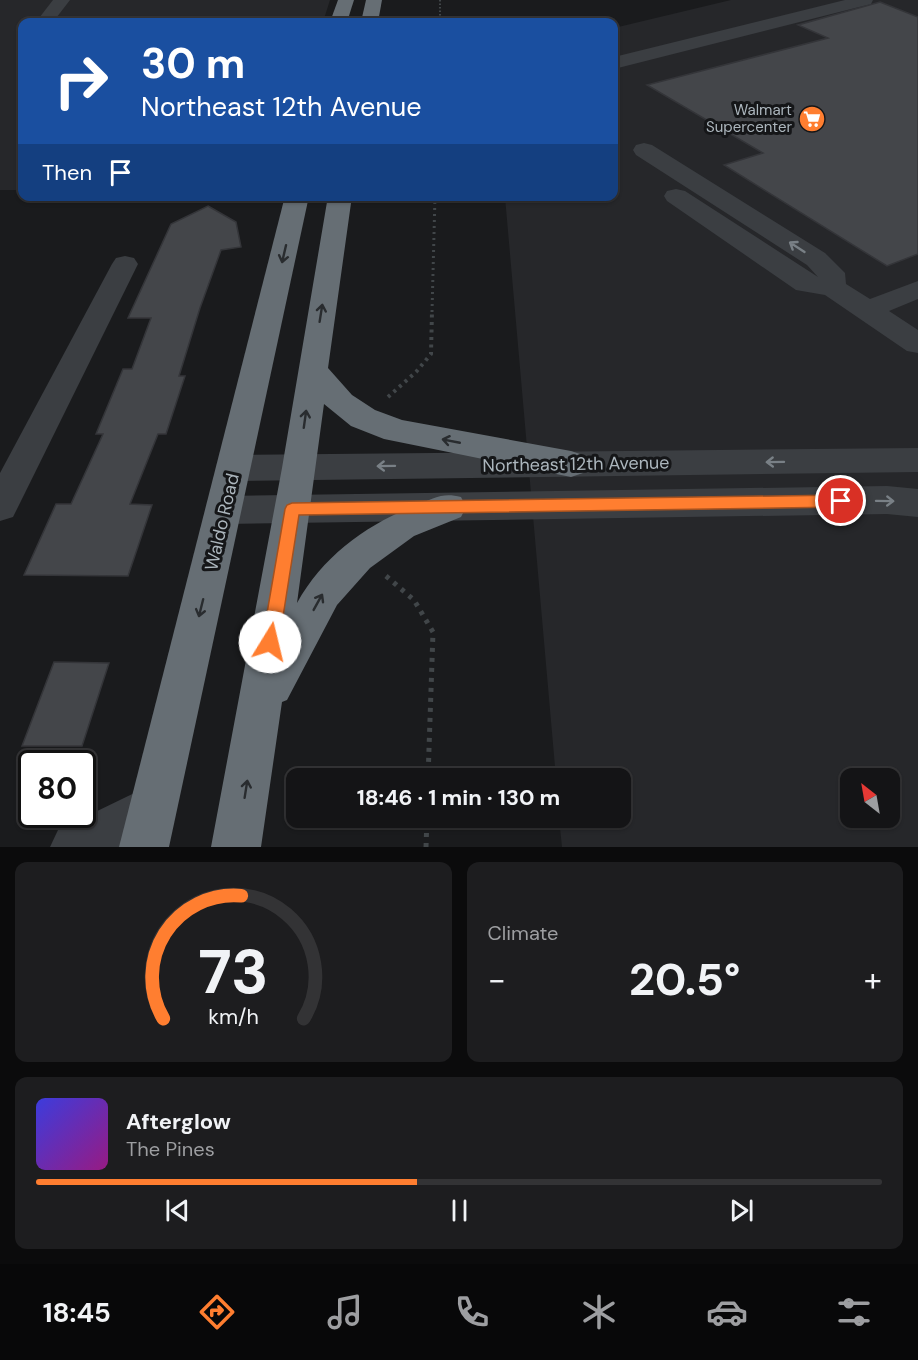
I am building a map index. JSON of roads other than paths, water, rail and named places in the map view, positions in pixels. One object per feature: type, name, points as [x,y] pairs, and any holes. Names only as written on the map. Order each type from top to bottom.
[{"type":"highway","points":[[340,18],[346,0]]},
{"type":"highway","points":[[371,18],[374,0]]},
{"type":"highway","name":"Waldo Road","points":[[148,827],[235,468],[296,201]]},
{"type":"highway","points":[[236,847],[299,468],[339,201]]},
{"type":"highway","points":[[312,370],[341,404],[363,418],[396,431],[571,464]]},
{"type":"highway","points":[[259,708],[323,593],[357,557],[401,526],[448,507]]},
{"type":"street","points":[[47,18],[62,0]]},
{"type":"street","points":[[618,62],[865,0]]},
{"type":"street","points":[[644,150],[816,259],[831,273],[833,288]]},
{"type":"street","points":[[676,196],[806,284],[833,288],[918,344]]},
{"type":"street","points":[[0,505],[125,264]]},
{"type":"street","points":[[868,310],[918,289]]},
{"type":"street","name":"Northeast 12th Avenue","points":[[235,468],[918,460]]},
{"type":"street","points":[[225,510],[887,500],[918,503]]},
{"type":"street","points":[[75,847],[148,827]]},
{"type":"place","name":"Walmart Supercenter","points":[[812,119]]}]
